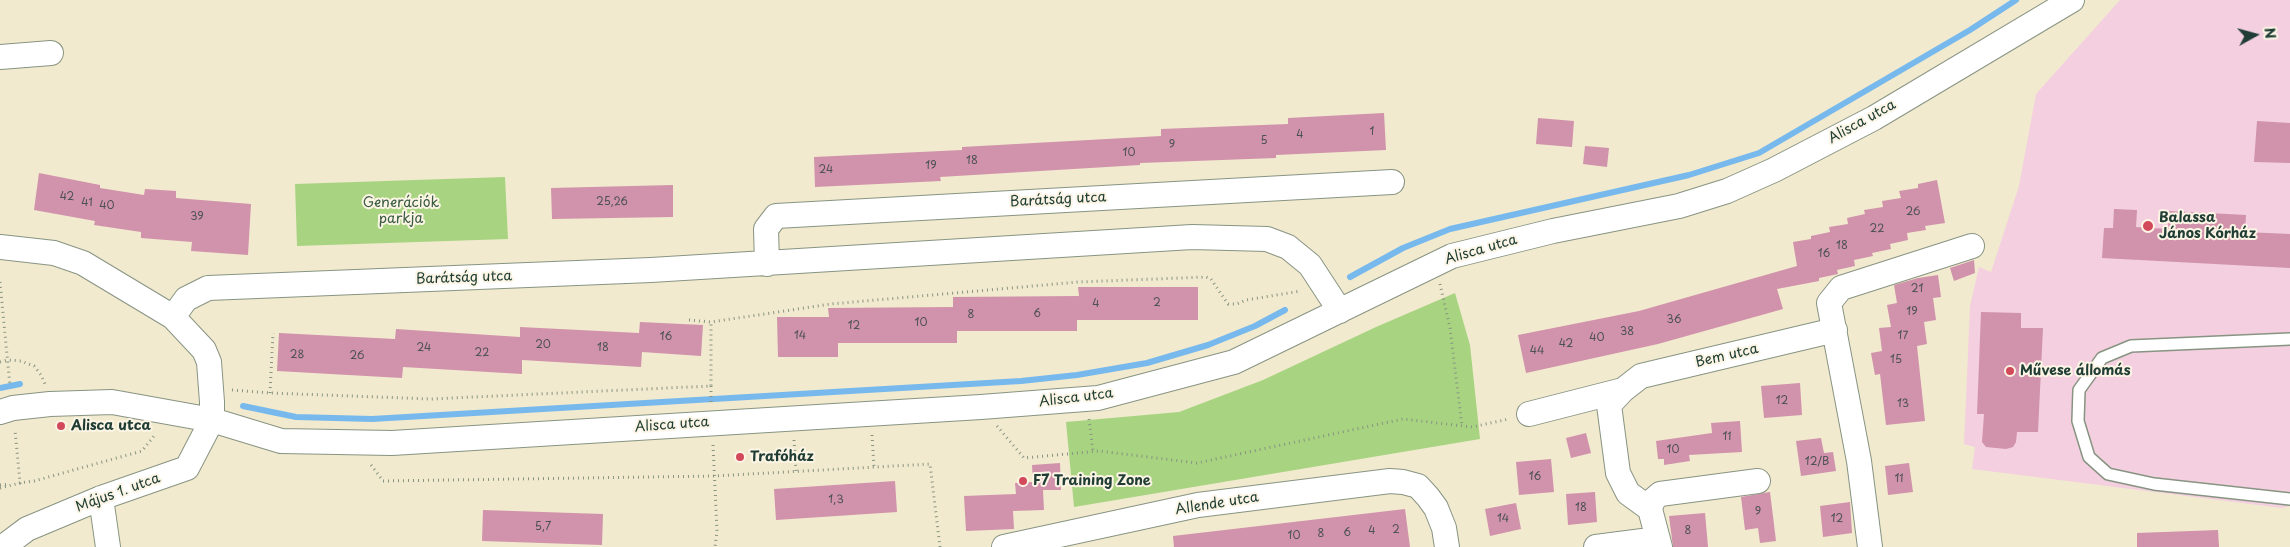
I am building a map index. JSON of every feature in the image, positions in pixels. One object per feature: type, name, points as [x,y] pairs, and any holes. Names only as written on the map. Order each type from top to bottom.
[{"type":"street","name":"Alisca utca","points":[[6,410],[50,404],[112,402],[212,420],[281,441],[392,443],[712,416],[793,417],[981,407],[1098,398],[1234,362],[1452,256],[1553,231],[1679,206],[1726,191],[1774,170],[1874,118],[2072,0]]},
{"type":"street","points":[[0,58],[51,53]]},
{"type":"street","name":"Barátság utca","points":[[768,264],[766,229],[776,216],[1392,182]]},
{"type":"street","name":"Barátság utca","points":[[173,317],[186,299],[208,288],[768,264],[1192,237],[1267,239],[1288,247],[1310,264],[1340,311]]},
{"type":"street","points":[[1870,547],[1859,460],[1830,303],[1841,288],[1972,246]]},
{"type":"street","points":[[0,247],[54,253],[83,263],[173,317],[204,350],[209,362],[212,420]]},
{"type":"street","name":"Bem utca","points":[[1650,509],[1628,493],[1618,473],[1609,405],[1623,390],[1640,376],[1835,330]]},
{"type":"street","name":"Bem utca","points":[[1529,414],[1623,390]]},
{"type":"street","name":"Május 1. utca","points":[[3,547],[27,529],[101,498],[187,468],[212,420]]},
{"type":"street","name":"Allende utca","points":[[1004,547],[1198,505],[1390,481],[1418,486],[1428,497],[1436,508],[1444,528],[1447,547]]},
{"type":"street","points":[[1596,547],[1659,543],[1650,509],[1653,500],[1660,494],[1758,481]]},
{"type":"street","points":[[101,498],[108,547]]},
{"type":"lane","points":[[2290,339],[2131,346],[2102,358],[2079,390],[2078,421],[2089,457],[2108,474],[2154,484],[2290,499]]},
{"type":"path","points":[[1435,264],[1450,328],[1462,426]]},
{"type":"path","points":[[689,320],[711,322],[831,304],[1078,282],[1206,277],[1211,279],[1228,304],[1237,304],[1253,299],[1324,287]]},
{"type":"path","points":[[0,282],[10,378]]},
{"type":"path","points":[[711,322],[711,388],[717,531],[715,547]]},
{"type":"path","points":[[270,393],[273,333]]},
{"type":"path","points":[[0,362],[21,360],[34,366],[41,375],[50,404]]},
{"type":"path","points":[[210,388],[270,393],[431,399],[711,388]]},
{"type":"path","points":[[981,407],[1024,458],[1093,451],[1198,463],[1403,419],[1472,427],[1529,414]]},
{"type":"path","points":[[6,410],[20,483]]},
{"type":"path","points":[[870,413],[874,467]]},
{"type":"path","points":[[793,417],[796,472]]},
{"type":"path","points":[[0,486],[52,477],[142,451],[154,436]]},
{"type":"path","points":[[354,442],[382,481],[714,476],[930,464],[940,547]]},
{"type":"path","points":[[1091,442],[1093,451]]},
{"type":"shaded area","name":"Balassa János Kórház","points":[[2120,0],[2290,0],[2290,506],[2282,508],[1972,469],[1975,447],[1964,444],[1970,306],[1979,267],[1991,272],[2019,186],[2036,94]]},
{"type":"green space","name":"Generációk parkja","points":[[505,177],[508,239],[297,246],[295,184]]},
{"type":"green space","points":[[1455,293],[1470,345],[1480,439],[1074,507],[1066,422],[1179,412],[1263,380],[1376,327]]},
{"type":"building","points":[[1384,113],[1386,150],[1276,155],[1276,158],[1140,163],[1140,165],[940,177],[941,181],[815,187],[814,157],[962,150],[962,147],[1161,136],[1161,129],[1288,124],[1288,118]]},
{"type":"building","points":[[1538,118],[1574,121],[1572,147],[1536,144]]},
{"type":"building","points":[[2257,121],[2290,123],[2290,163],[2254,162]]},
{"type":"building","points":[[1585,146],[1609,148],[1607,167],[1583,164]]},
{"type":"building","points":[[39,173],[100,185],[100,188],[144,195],[145,189],[176,191],[176,198],[251,204],[248,255],[191,251],[192,242],[141,238],[141,232],[94,225],[95,221],[34,210]]},
{"type":"building","points":[[1937,180],[1945,223],[1925,226],[1926,230],[1907,233],[1908,240],[1890,244],[1891,249],[1872,253],[1873,256],[1854,260],[1855,266],[1837,270],[1838,274],[1819,278],[1819,281],[1777,289],[1783,309],[1658,344],[1526,373],[1518,335],[1639,311],[1797,266],[1793,242],[1811,239],[1811,236],[1830,232],[1829,227],[1848,224],[1847,218],[1865,214],[1864,210],[1883,207],[1882,201],[1901,198],[1899,191],[1918,188],[1918,184]]},
{"type":"building","points":[[673,185],[673,217],[552,219],[551,188]]},
{"type":"building","points":[[2114,209],[2137,210],[2136,227],[2168,229],[2169,211],[2246,215],[2245,232],[2290,234],[2290,268],[2102,258],[2104,228],[2113,228]]},
{"type":"building","points":[[1974,260],[1975,273],[1954,281],[1950,268]]},
{"type":"building","points":[[1938,275],[1941,297],[1933,298],[1936,320],[1924,322],[1927,344],[1917,346],[1925,421],[1886,425],[1880,374],[1875,375],[1871,353],[1882,351],[1879,328],[1891,327],[1887,305],[1897,303],[1894,285],[1918,278]]},
{"type":"building","points":[[1078,287],[1198,287],[1198,320],[1077,320],[1077,331],[957,331],[957,343],[838,343],[838,357],[778,357],[777,317],[829,317],[828,308],[953,307],[953,297],[1079,296]]},
{"type":"building","name":"Művese állomás","points":[[1981,312],[2021,313],[2021,328],[2043,328],[2038,432],[2017,432],[2016,442],[2013,447],[2006,449],[1986,447],[1982,442],[1984,414],[1977,414]]},
{"type":"building","points":[[640,322],[703,325],[701,356],[642,352],[641,367],[522,360],[522,374],[403,367],[402,378],[277,371],[279,333],[395,339],[396,329],[520,337],[520,327],[639,333]]},
{"type":"building","points":[[1800,383],[1802,415],[1764,418],[1761,386]]},
{"type":"building","points":[[1740,421],[1742,452],[1689,455],[1690,461],[1664,465],[1664,459],[1658,459],[1656,441],[1712,433],[1711,423]]},
{"type":"building","points":[[1586,433],[1591,453],[1571,458],[1566,438]]},
{"type":"building","points":[[1821,438],[1824,453],[1833,452],[1836,471],[1801,476],[1796,441]]},
{"type":"building","points":[[1551,459],[1554,492],[1519,495],[1516,462]]},
{"type":"building","points":[[1060,463],[1061,490],[1043,490],[1044,510],[1013,511],[1014,529],[966,531],[964,496],[1016,494],[1015,483],[1033,482],[1032,465]]},
{"type":"building","points":[[1909,463],[1913,492],[1888,495],[1885,466]]},
{"type":"building","points":[[895,481],[897,512],[776,520],[774,489]]},
{"type":"building","points":[[1595,492],[1597,522],[1568,525],[1566,494]]},
{"type":"building","points":[[1770,492],[1776,541],[1760,543],[1758,528],[1745,530],[1741,497]]},
{"type":"building","points":[[1850,502],[1852,533],[1823,537],[1820,506]]},
{"type":"building","points":[[1516,503],[1521,529],[1490,536],[1485,509]]},
{"type":"building","points":[[1405,509],[1410,547],[1174,547],[1173,536]]},
{"type":"building","points":[[483,510],[603,514],[602,545],[482,541]]},
{"type":"building","points":[[1705,513],[1708,547],[1673,547],[1669,516]]},
{"type":"building","points":[[2218,530],[2219,547],[2137,547],[2137,533]]},
{"type":"waterway","points":[[1350,277],[1403,248],[1450,229],[1689,175],[1759,153],[1970,30],[2016,0]]},
{"type":"waterway","points":[[243,406],[296,417],[372,419],[1021,381],[1077,375],[1147,363],[1208,345],[1255,326],[1285,310]]},
{"type":"waterway","points":[[0,388],[20,384]]},
{"type":"place","name":"Balassa János Kórház","points":[[2148,226]]},
{"type":"place","name":"Művese állomás","points":[[2010,371]]},
{"type":"place","name":"Alisca utca","points":[[61,426]]},
{"type":"place","name":"Trafóház","points":[[740,457]]},
{"type":"place","name":"F7 Training Zone","points":[[1023,481]]}]
